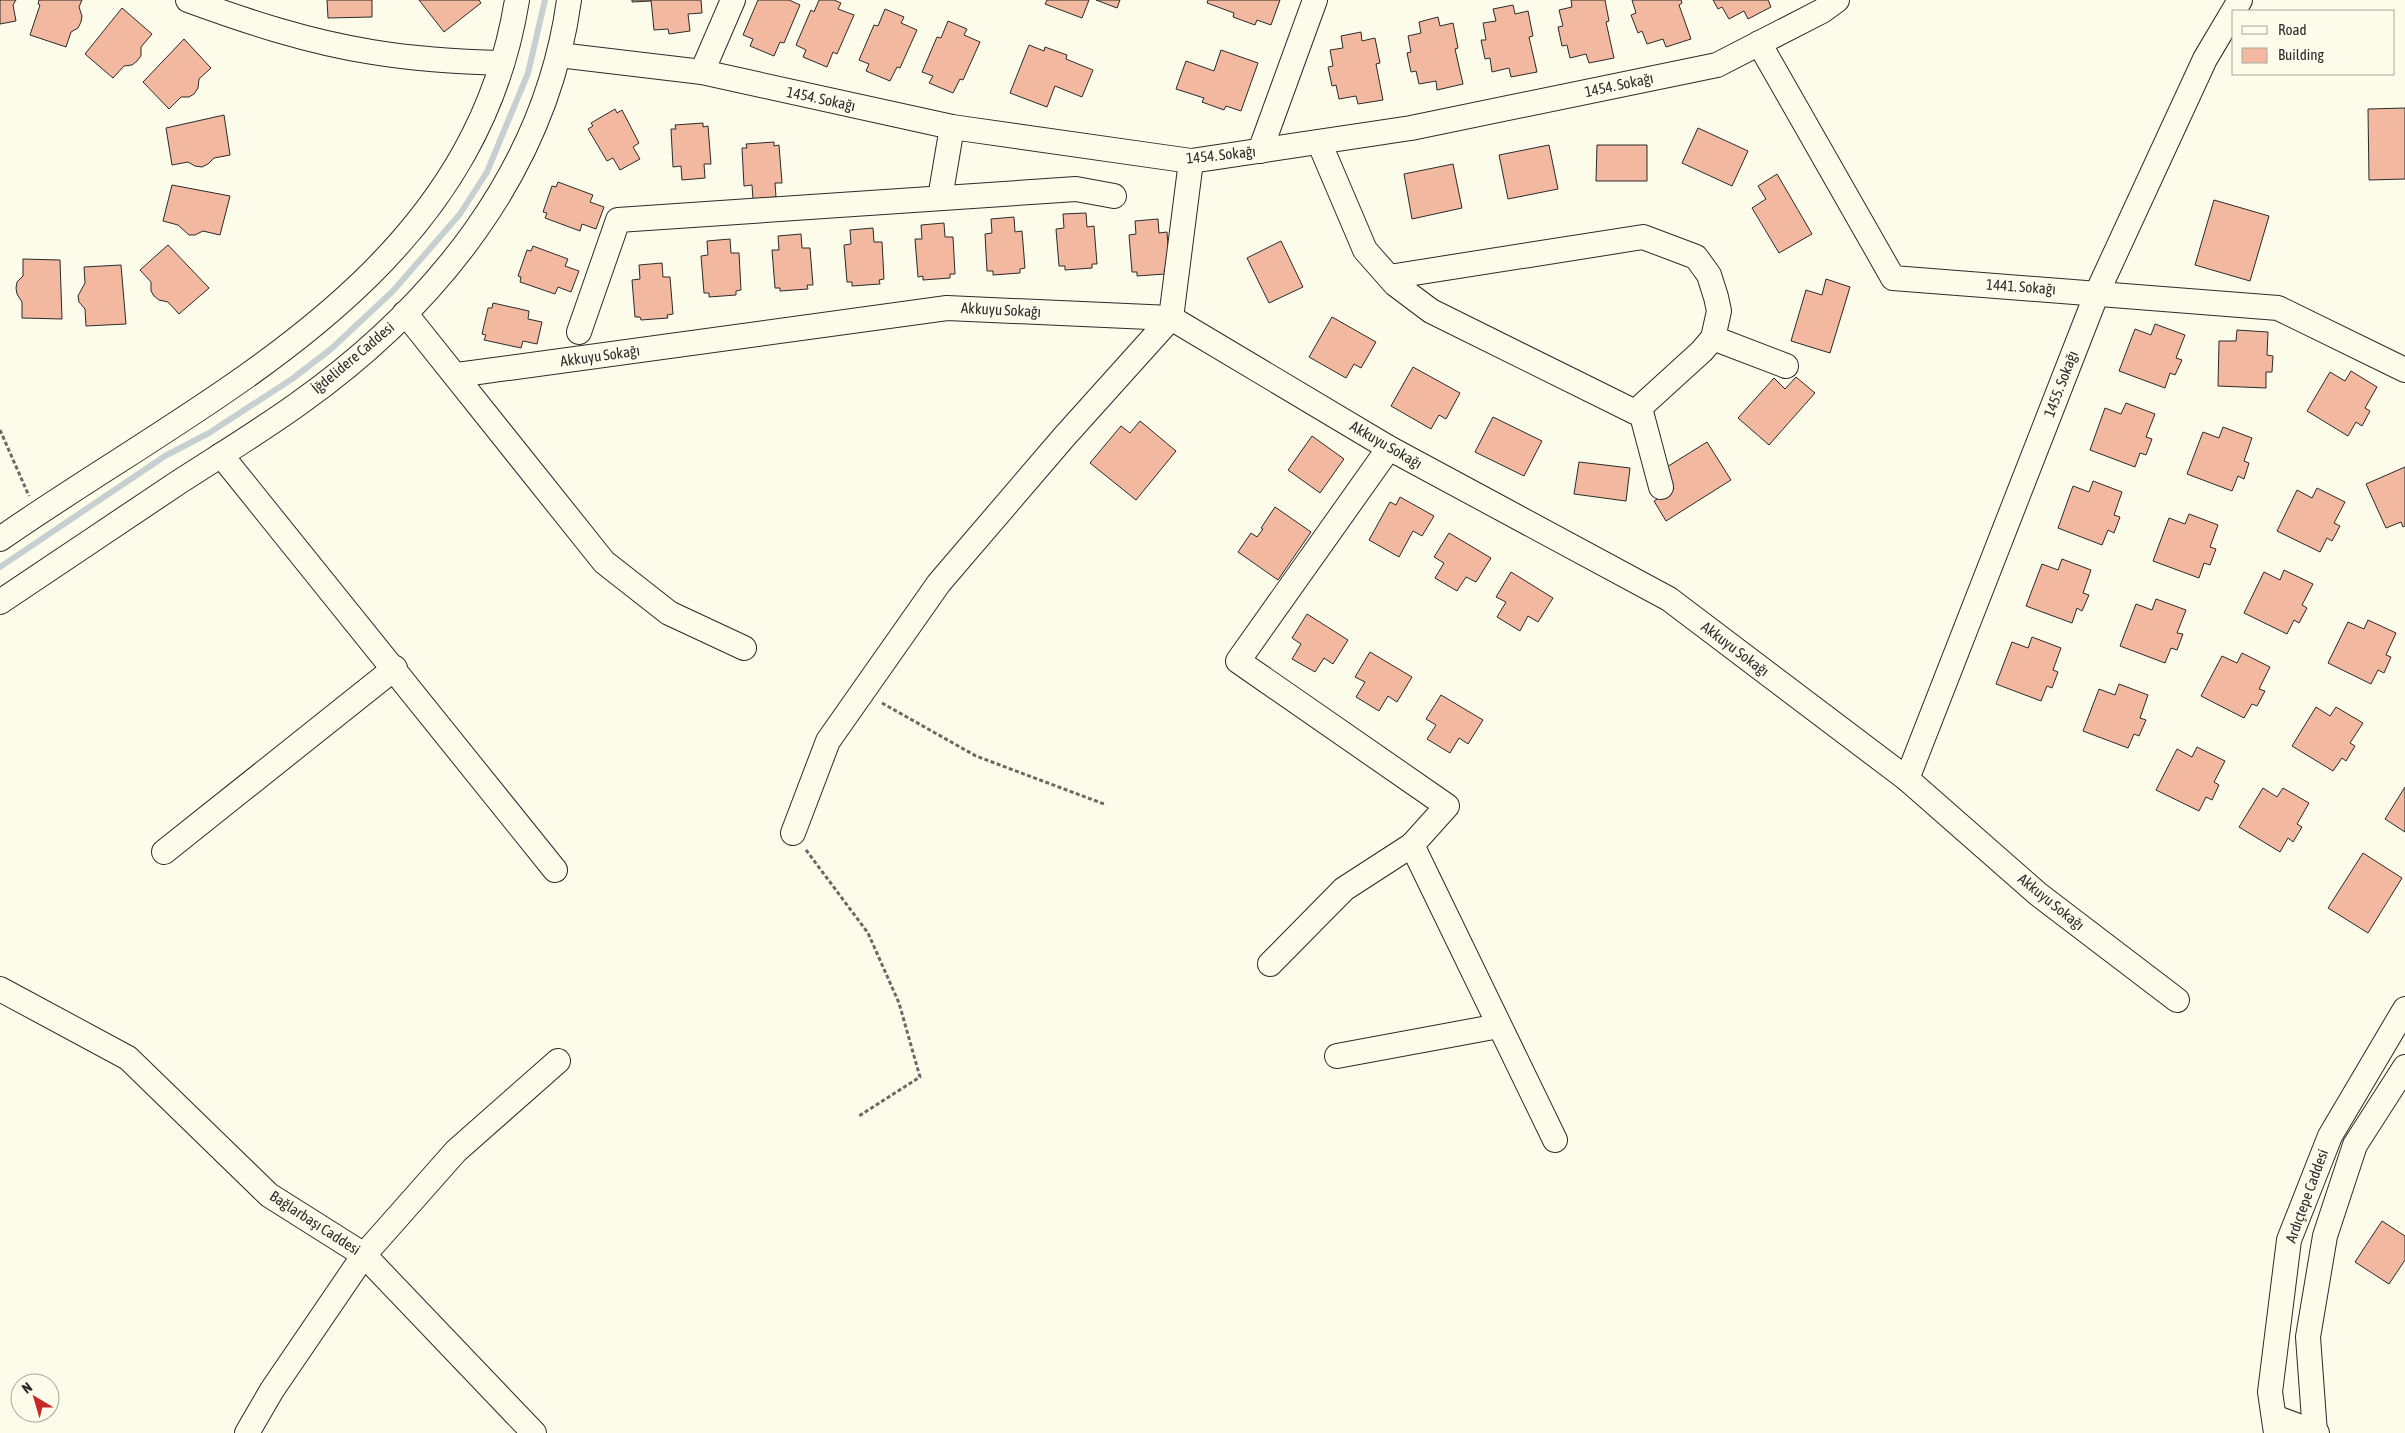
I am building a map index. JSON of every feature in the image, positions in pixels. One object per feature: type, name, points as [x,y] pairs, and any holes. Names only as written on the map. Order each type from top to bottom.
[{"type":"street","points":[[188,0],[277,30],[370,52],[423,59],[502,63]]},
{"type":"street","points":[[0,539],[269,361],[321,320],[370,275],[412,230],[452,175],[482,117],[502,63],[517,0]]},
{"type":"street","name":"İğdelidere Caddesi","points":[[0,602],[299,404],[368,348],[405,313],[452,263],[496,202],[530,138],[546,96],[558,54],[569,0]]},
{"type":"street","points":[[702,72],[734,0]]},
{"type":"street","points":[[1260,151],[1315,0]]},
{"type":"street","name":"1454. Sokağı","points":[[558,54],[702,72],[952,127],[1191,161],[1411,128],[1717,65],[1822,11],[1837,0]]},
{"type":"street","name":"1455. Sokağı","points":[[1907,779],[2097,293],[2205,59],[2232,13]]},
{"type":"street","name":"1441. Sokağı","points":[[1759,43],[1893,278],[2278,308],[2405,370]]},
{"type":"street","points":[[940,198],[952,127]]},
{"type":"street","points":[[1320,142],[1365,250],[1395,284],[1431,311],[1635,412],[1713,338],[1718,311],[1709,275],[1696,257],[1643,237],[1389,277]]},
{"type":"street","points":[[793,833],[828,740],[940,583],[1064,436],[1171,318],[1191,161]]},
{"type":"street","points":[[579,332],[618,220],[1076,189],[1114,196]]},
{"type":"street","name":"Akkuyu Sokağı","points":[[457,375],[947,308],[1171,318],[1389,448],[1669,598],[1907,779],[2038,894],[2177,1000]]},
{"type":"street","points":[[405,313],[457,375],[604,562],[669,613],[744,648]]},
{"type":"street","points":[[1713,338],[1786,366]]},
{"type":"street","points":[[1640,408],[1661,487]]},
{"type":"street","points":[[1270,964],[1344,889],[1412,844],[1448,806],[1238,661],[1389,448]]},
{"type":"street","points":[[221,455],[395,668],[555,870]]},
{"type":"street","points":[[164,852],[395,668]]},
{"type":"street","points":[[1412,844],[1555,1140]]},
{"type":"street","name":"Bağlarbaşı Caddesi","points":[[0,989],[128,1058],[269,1195],[364,1255],[534,1433]]},
{"type":"street","name":"Ardıçtepe Caddesi","points":[[2275,1425],[2270,1392],[2289,1240],[2330,1136],[2405,1009]]},
{"type":"street","points":[[1337,1056],[1499,1026]]},
{"type":"street","points":[[247,1433],[272,1390],[364,1255],[456,1151],[558,1061]]},
{"type":"street","points":[[2275,1425],[2316,1433],[2308,1337],[2324,1236],[2356,1146],[2405,1066]]},
{"type":"path","points":[[0,430],[15,468],[38,513]]},
{"type":"path","points":[[863,691],[976,756],[1104,804]]},
{"type":"path","points":[[793,833],[868,933],[899,1002],[920,1077],[860,1116]]},
{"type":"building","points":[[0,0],[16,0],[13,5],[16,21],[0,24]]},
{"type":"building","points":[[39,0],[82,0],[79,7],[82,16],[81,22],[78,28],[71,32],[66,47],[30,35],[40,5],[38,4]]},
{"type":"building","points":[[327,0],[372,0],[372,17],[328,18]]},
{"type":"building","points":[[419,0],[479,0],[481,3],[444,32]]},
{"type":"building","points":[[632,0],[651,0],[651,1],[632,2]]},
{"type":"building","points":[[651,0],[701,0],[702,13],[688,14],[690,31],[669,34],[668,29],[654,30]]},
{"type":"building","points":[[758,0],[789,0],[800,5],[784,43],[780,42],[774,56],[750,46],[753,39],[743,35]]},
{"type":"building","points":[[819,0],[834,0],[841,3],[838,9],[854,15],[837,54],[833,52],[827,67],[803,57],[806,50],[796,45],[811,10],[814,12]]},
{"type":"building","points":[[1047,0],[1089,0],[1082,18],[1045,4]]},
{"type":"building","points":[[1096,0],[1120,0],[1117,8]]},
{"type":"building","points":[[1208,0],[1280,0],[1271,25],[1257,20],[1255,25],[1233,17],[1234,13],[1207,3]]},
{"type":"building","points":[[1571,0],[1605,0],[1609,21],[1606,22],[1614,58],[1589,63],[1586,54],[1570,58],[1567,45],[1562,46],[1558,27],[1563,26],[1559,10],[1572,7]]},
{"type":"building","points":[[1632,0],[1681,0],[1682,3],[1679,5],[1691,39],[1666,47],[1663,39],[1647,44],[1642,31],[1638,33],[1631,15],[1636,13]]},
{"type":"building","points":[[1713,0],[1768,0],[1771,7],[1748,19],[1744,11],[1729,19],[1722,7],[1718,9]]},
{"type":"building","points":[[1513,5],[1515,14],[1528,11],[1533,36],[1529,37],[1537,72],[1511,77],[1509,68],[1492,72],[1490,58],[1485,59],[1481,40],[1486,40],[1483,23],[1496,21],[1493,9]]},
{"type":"building","points":[[122,8],[152,34],[141,47],[141,56],[137,61],[132,65],[124,66],[113,78],[85,54]]},
{"type":"building","points":[[885,9],[904,17],[901,23],[917,30],[900,68],[897,67],[890,81],[866,71],[869,64],[859,60],[874,25],[878,26]]},
{"type":"building","points":[[1438,17],[1440,26],[1453,23],[1458,48],[1455,49],[1463,84],[1437,90],[1436,81],[1419,84],[1416,71],[1411,72],[1407,53],[1411,52],[1408,36],[1421,33],[1419,22]]},
{"type":"building","points":[[948,21],[967,29],[964,35],[980,42],[963,80],[960,79],[953,93],[929,83],[933,76],[922,72],[937,37],[941,38]]},
{"type":"building","points":[[1361,32],[1362,41],[1375,38],[1380,63],[1376,64],[1383,100],[1358,104],[1356,96],[1339,99],[1336,85],[1332,86],[1328,67],[1333,66],[1330,50],[1343,48],[1341,36]]},
{"type":"building","points":[[184,39],[211,68],[199,79],[198,88],[194,94],[189,97],[181,97],[169,109],[143,82]]},
{"type":"building","points":[[1029,45],[1044,51],[1045,47],[1067,55],[1066,59],[1093,70],[1082,97],[1055,86],[1047,107],[1010,93]]},
{"type":"building","points":[[1221,50],[1258,63],[1241,111],[1226,106],[1224,110],[1202,102],[1204,98],[1176,89],[1186,61],[1214,71]]},
{"type":"building","points":[[2405,108],[2405,179],[2369,180],[2368,109]]},
{"type":"building","points":[[615,109],[617,113],[622,110],[639,143],[633,147],[640,159],[620,170],[613,158],[607,161],[588,129],[593,126],[591,123]]},
{"type":"building","points":[[224,115],[230,155],[214,158],[202,167],[188,162],[172,165],[166,128]]},
{"type":"building","points":[[703,123],[703,127],[708,126],[711,164],[704,164],[705,178],[682,180],[681,166],[673,167],[671,129],[676,129],[675,125]]},
{"type":"building","points":[[1698,128],[1748,151],[1732,186],[1682,163]]},
{"type":"building","points":[[774,142],[774,146],[779,145],[782,183],[775,183],[776,197],[753,199],[752,185],[744,186],[742,148],[747,148],[746,144]]},
{"type":"building","points":[[1549,145],[1558,189],[1508,199],[1499,155]]},
{"type":"building","points":[[1597,145],[1647,145],[1647,181],[1596,181]]},
{"type":"building","points":[[1453,164],[1462,208],[1412,219],[1404,174]]},
{"type":"building","points":[[1777,174],[1812,234],[1779,253],[1752,208],[1766,199],[1758,186]]},
{"type":"building","points":[[558,182],[593,195],[590,202],[604,207],[596,229],[582,224],[580,231],[545,218],[547,213],[543,212],[552,186],[556,187]]},
{"type":"building","points":[[172,185],[230,196],[220,235],[203,231],[195,235],[189,235],[178,225],[163,221]]},
{"type":"building","points":[[2214,200],[2269,216],[2250,281],[2195,265]]},
{"type":"building","points":[[1086,213],[1087,227],[1094,226],[1097,264],[1092,264],[1092,268],[1065,270],[1065,266],[1059,266],[1056,229],[1064,228],[1063,214]]},
{"type":"building","points":[[1014,217],[1015,232],[1022,231],[1025,268],[1020,269],[1020,273],[993,275],[993,271],[987,271],[985,234],[992,233],[991,219]]},
{"type":"building","points":[[1158,219],[1159,233],[1167,232],[1170,270],[1164,270],[1165,274],[1137,276],[1137,272],[1132,272],[1129,235],[1136,234],[1135,221]]},
{"type":"building","points":[[944,223],[945,237],[953,237],[955,274],[950,274],[950,278],[923,280],[923,276],[918,277],[915,239],[922,239],[921,225]]},
{"type":"building","points":[[873,228],[874,242],[882,242],[884,279],[879,280],[880,284],[852,286],[852,282],[847,282],[844,245],[851,244],[850,230]]},
{"type":"building","points":[[801,234],[802,248],[810,248],[813,285],[807,285],[808,289],[780,291],[780,288],[775,288],[772,250],[779,250],[778,236]]},
{"type":"building","points":[[730,239],[731,253],[739,253],[741,290],[736,291],[736,295],[709,297],[709,293],[704,293],[701,256],[708,255],[707,241]]},
{"type":"building","points":[[1281,241],[1303,287],[1269,303],[1247,258]]},
{"type":"building","points":[[168,245],[209,288],[179,314],[168,302],[159,300],[154,296],[151,291],[151,282],[140,270]]},
{"type":"building","points":[[533,246],[568,259],[565,266],[579,271],[571,292],[558,287],[555,294],[520,282],[521,277],[518,276],[527,250],[531,251]]},
{"type":"building","points":[[23,259],[60,260],[62,319],[22,318],[22,302],[16,288],[17,282],[23,276]]},
{"type":"building","points":[[662,263],[663,277],[670,277],[673,314],[667,315],[668,318],[641,320],[640,317],[635,317],[632,280],[640,279],[639,265]]},
{"type":"building","points":[[121,265],[126,324],[86,326],[85,309],[79,302],[78,296],[85,283],[84,267]]},
{"type":"building","points":[[1826,279],[1850,287],[1830,353],[1791,341],[1806,290],[1822,295]]},
{"type":"building","points":[[493,303],[529,311],[528,319],[542,322],[537,344],[523,341],[521,348],[484,340],[486,335],[482,334],[488,308],[492,308]]},
{"type":"building","points":[[1332,317],[1376,342],[1361,368],[1354,364],[1346,378],[1309,357]]},
{"type":"building","points":[[2155,324],[2185,335],[2176,358],[2182,360],[2175,375],[2170,373],[2165,388],[2119,371],[2135,329],[2151,335]]},
{"type":"building","points":[[2237,330],[2268,332],[2267,355],[2273,356],[2272,372],[2266,372],[2266,388],[2218,386],[2219,341],[2236,341]]},
{"type":"building","points":[[1413,367],[1460,393],[1446,419],[1439,415],[1431,429],[1391,406]]},
{"type":"building","points":[[2351,371],[2377,387],[2365,408],[2370,411],[2362,426],[2356,422],[2348,436],[2307,411],[2330,372],[2345,381]]},
{"type":"building","points":[[1796,377],[1815,393],[1769,445],[1738,418],[1774,378],[1785,389]]},
{"type":"building","points":[[2126,403],[2155,414],[2146,437],[2152,439],[2146,455],[2140,453],[2135,467],[2090,450],[2105,408],[2121,414]]},
{"type":"building","points":[[1493,417],[1542,441],[1524,476],[1475,452]]},
{"type":"building","points":[[1140,421],[1176,451],[1136,500],[1090,463],[1121,426],[1130,433]]},
{"type":"building","points":[[2223,427],[2252,438],[2244,461],[2249,463],[2244,479],[2238,476],[2232,491],[2187,474],[2203,432],[2219,438]]},
{"type":"building","points":[[1312,436],[1344,459],[1320,493],[1288,470]]},
{"type":"building","points":[[1707,442],[1731,480],[1666,521],[1654,501],[1674,489],[1662,470]]},
{"type":"building","points":[[1579,462],[1630,468],[1626,501],[1574,494]]},
{"type":"building","points":[[2405,467],[2405,526],[2403,527],[2401,522],[2386,528],[2366,484]]},
{"type":"building","points":[[2093,481],[2122,492],[2114,515],[2120,517],[2114,533],[2108,530],[2102,545],[2058,528],[2073,486],[2089,492]]},
{"type":"building","points":[[2317,488],[2345,502],[2334,523],[2340,526],[2332,541],[2327,538],[2320,552],[2277,531],[2297,490],[2312,498]]},
{"type":"building","points":[[1400,497],[1434,516],[1422,536],[1413,531],[1399,557],[1369,540],[1390,502],[1396,505]]},
{"type":"building","points":[[1275,507],[1311,532],[1278,580],[1238,552],[1251,533],[1257,537]]},
{"type":"building","points":[[2189,514],[2218,525],[2210,547],[2216,549],[2210,565],[2204,563],[2199,578],[2153,561],[2169,518],[2185,524]]},
{"type":"building","points":[[1449,533],[1491,558],[1476,582],[1466,577],[1457,591],[1435,578],[1444,563],[1434,557]]},
{"type":"building","points":[[2062,559],[2091,570],[2083,593],[2089,595],[2082,611],[2077,608],[2072,623],[2026,606],[2042,564],[2058,570]]},
{"type":"building","points":[[2284,570],[2313,584],[2302,605],[2307,608],[2299,623],[2294,620],[2287,634],[2244,613],[2264,572],[2280,580]]},
{"type":"building","points":[[1511,572],[1553,598],[1538,622],[1528,616],[1520,631],[1497,617],[1506,602],[1496,597]]},
{"type":"building","points":[[2156,599],[2186,610],[2177,633],[2183,634],[2177,650],[2171,648],[2165,663],[2120,646],[2136,604],[2152,610]]},
{"type":"building","points":[[1307,614],[1348,640],[1333,664],[1324,658],[1315,672],[1292,659],[1301,644],[1292,638]]},
{"type":"building","points":[[2368,620],[2396,633],[2386,655],[2391,657],[2384,673],[2378,670],[2371,684],[2328,663],[2348,622],[2364,629]]},
{"type":"building","points":[[2032,637],[2061,648],[2053,670],[2058,672],[2052,688],[2047,686],[2041,701],[1996,684],[2012,642],[2028,648]]},
{"type":"building","points":[[1370,652],[1412,677],[1397,702],[1388,696],[1379,711],[1356,697],[1365,682],[1355,677]]},
{"type":"building","points":[[2242,653],[2270,667],[2259,689],[2265,691],[2257,706],[2252,704],[2244,718],[2201,696],[2222,656],[2237,663]]},
{"type":"building","points":[[2119,684],[2148,695],[2140,718],[2146,720],[2139,736],[2134,734],[2128,748],[2083,731],[2099,689],[2115,695]]},
{"type":"building","points":[[1441,695],[1483,720],[1468,744],[1459,738],[1450,753],[1427,739],[1436,725],[1426,719]]},
{"type":"building","points":[[2316,707],[2330,716],[2336,707],[2363,723],[2350,743],[2355,746],[2346,761],[2342,758],[2333,771],[2292,746]]},
{"type":"building","points":[[2197,747],[2225,761],[2214,782],[2219,785],[2212,800],[2206,797],[2199,811],[2156,790],[2177,749],[2192,757]]},
{"type":"building","points":[[2405,787],[2405,832],[2385,819]]},
{"type":"building","points":[[2263,788],[2277,797],[2283,788],[2309,803],[2297,824],[2302,827],[2293,842],[2288,838],[2280,852],[2239,827]]},
{"type":"building","points":[[2363,853],[2402,878],[2368,933],[2328,908]]},
{"type":"building","points":[[2382,1221],[2405,1236],[2405,1260],[2389,1284],[2355,1262]]},
{"type":"waterway","points":[[0,567],[165,456],[209,433],[292,379],[331,349],[393,291],[460,214],[487,172],[528,73],[545,0]]}]
